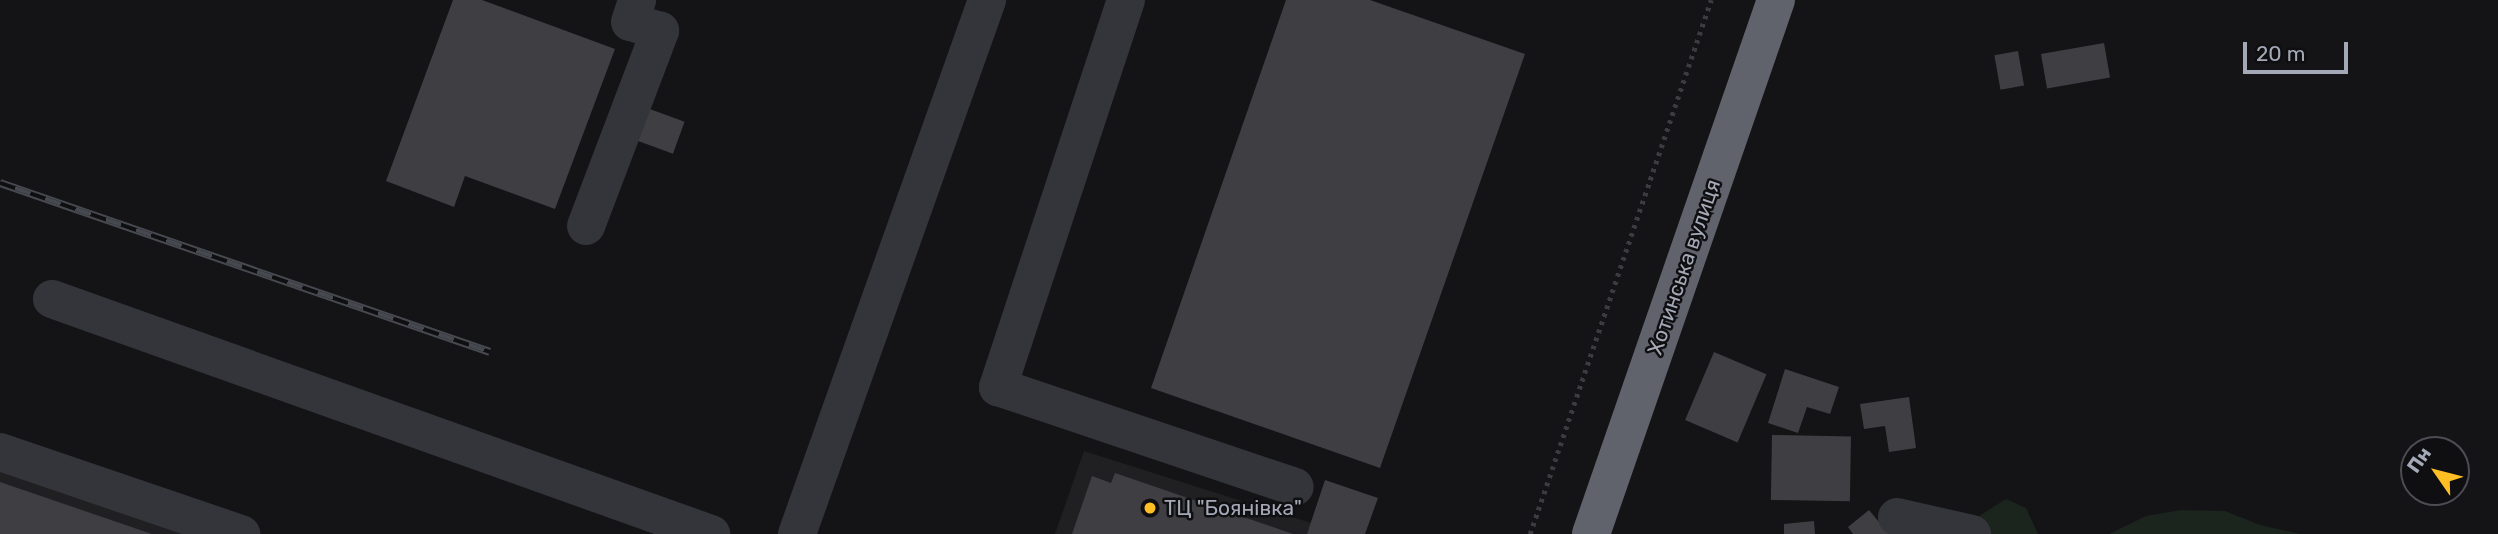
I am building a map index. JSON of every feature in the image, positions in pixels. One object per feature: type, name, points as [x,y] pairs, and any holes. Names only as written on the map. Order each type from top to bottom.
[{"type":"highway","name":"Хотинська вулиця","points":[[1591,534],[1776,0]]},
{"type":"lane","points":[[586,226],[660,31],[630,22],[637,0]]},
{"type":"lane","points":[[797,534],[987,0]]},
{"type":"lane","points":[[1126,0],[998,387],[1295,486]]},
{"type":"lane","points":[[52,299],[631,521],[711,534]]},
{"type":"lane","points":[[0,452],[241,534]]},
{"type":"lane","points":[[1897,517],[1972,534]]},
{"type":"path","points":[[1530,534],[1711,0]]},
{"type":"shaded area","name":"ТЦ \"Боянівка\"","points":[[1084,451],[1311,523],[1307,534],[1055,534]]},
{"type":"shaded area","points":[[0,452],[241,534],[0,534]]},
{"type":"shaded area","points":[[2006,499],[2026,508],[2038,534],[1914,534],[1938,517],[1979,516]]},
{"type":"shaded area","points":[[2181,510],[2225,511],[2260,525],[2301,534],[2109,534],[2146,516]]},
{"type":"building","points":[[453,0],[482,0],[615,49],[555,209],[465,176],[454,207],[386,181]]},
{"type":"building","points":[[1286,0],[1370,0],[1525,54],[1380,468],[1151,388]]},
{"type":"building","points":[[2104,43],[2110,77],[2047,89],[2041,54]]},
{"type":"building","points":[[2018,51],[2024,85],[2000,90],[1994,55]]},
{"type":"building","points":[[647,108],[685,122],[673,154],[635,140]]},
{"type":"building","points":[[1714,352],[1766,374],[1738,442],[1685,420]]},
{"type":"building","points":[[1785,369],[1839,387],[1830,414],[1807,407],[1798,433],[1768,423]]},
{"type":"building","points":[[1909,397],[1916,448],[1889,452],[1885,426],[1864,429],[1860,404]]},
{"type":"building","points":[[1772,435],[1851,436],[1850,501],[1771,500]]},
{"type":"building","name":"ТЦ \"Боянівка\"","points":[[1115,473],[1293,534],[1072,534],[1092,476],[1111,483]]},
{"type":"building","points":[[1325,480],[1378,498],[1365,534],[1307,534]]},
{"type":"building","points":[[0,482],[152,534],[0,534]]},
{"type":"building","points":[[1869,510],[1889,534],[1853,534],[1848,527]]},
{"type":"building","points":[[1814,521],[1815,534],[1784,534],[1784,524]]},
{"type":"railway","points":[[0,183],[490,352]]},
{"type":"place","name":"ТЦ \"Боянівка\"","points":[[1150,508]]}]
